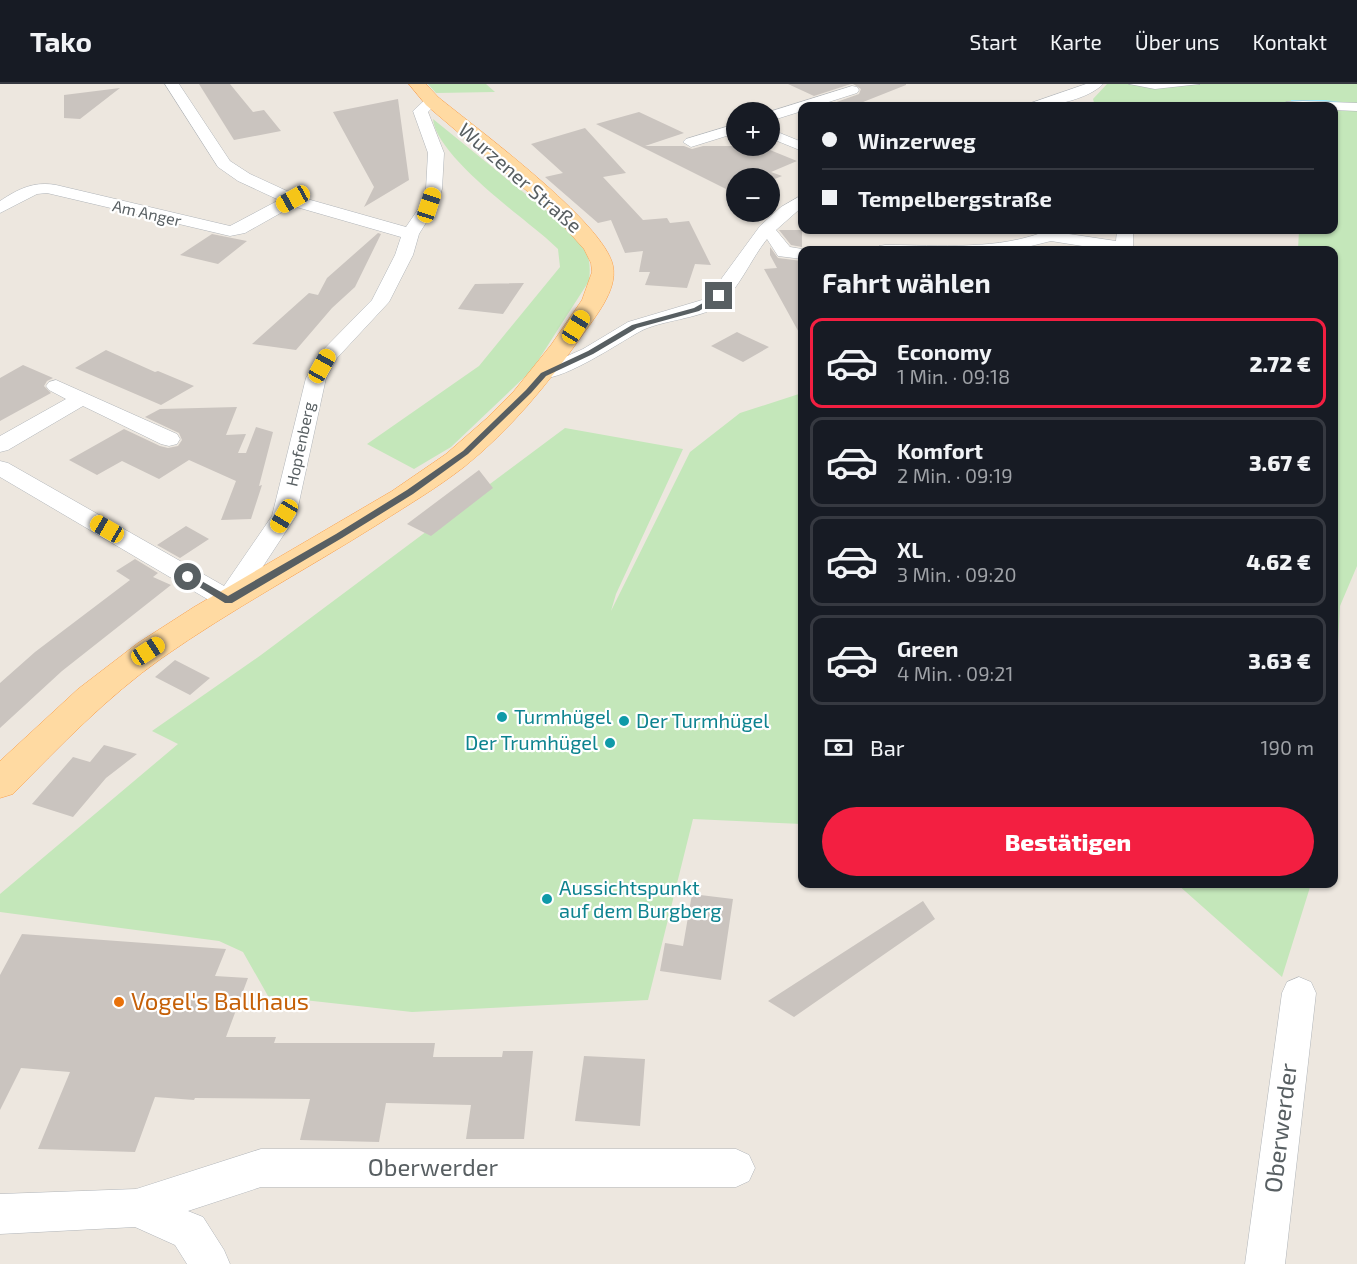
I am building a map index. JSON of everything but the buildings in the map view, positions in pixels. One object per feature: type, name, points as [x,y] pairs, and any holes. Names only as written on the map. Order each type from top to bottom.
[{"type":"main road","name":"Wurzener Straße","points":[[0,784],[95,692],[148,651],[228,600],[410,492],[465,452],[529,392],[594,298],[603,272],[602,261],[580,228],[424,92]]},
{"type":"street","points":[[172,84],[224,164],[259,187],[410,234]]},
{"type":"street","points":[[1049,102],[1084,91],[1096,84]]},
{"type":"street","points":[[816,102],[852,90]]},
{"type":"street","name":"Hopfenberg","points":[[228,600],[284,516],[316,378],[329,355],[380,302],[404,255],[410,234],[429,205],[434,189],[436,153],[420,111],[424,92]]},
{"type":"street","points":[[1338,106],[1357,107]]},
{"type":"street","points":[[780,114],[798,108]]},
{"type":"street","points":[[692,142],[726,131]]},
{"type":"street","points":[[780,137],[798,145]]},
{"type":"street","name":"Am Anger","points":[[0,208],[29,190],[50,187],[67,194],[230,231],[239,229],[293,199]]},
{"type":"street","points":[[543,374],[590,353],[635,326],[709,304],[719,296],[749,250],[766,231],[798,203]]},
{"type":"street","points":[[766,231],[773,235],[779,249],[798,254]]},
{"type":"street","points":[[1015,246],[1053,234]]},
{"type":"street","points":[[1061,234],[1115,246]]},
{"type":"street","points":[[56,386],[169,439]]},
{"type":"street","points":[[0,445],[82,398]]},
{"type":"street","points":[[0,468],[228,600]]},
{"type":"street","name":"Oberwerder","points":[[1265,1264],[1299,993]]},
{"type":"street","name":"Oberwerder","points":[[0,1214],[136,1208],[261,1168],[736,1168]]},
{"type":"street","name":"Oberwerder","points":[[136,1208],[189,1231],[210,1264]]},
{"type":"lane","points":[[1132,84],[1155,87],[1197,84]]},
{"type":"green space","points":[[428,84],[486,84],[495,92],[436,93]]},
{"type":"green space","points":[[1107,84],[1357,84],[1357,566],[1340,606],[1338,643],[1338,246],[1298,246],[1299,234],[1338,234],[1338,102],[1094,102],[1093,99]]},
{"type":"green space","points":[[433,119],[570,230],[587,253],[590,272],[589,281],[532,370],[451,447],[414,469],[367,444],[479,366],[560,267],[558,249],[463,166],[448,149]]},
{"type":"green space","points":[[798,394],[798,824],[693,819],[648,1000],[412,1012],[268,996],[243,952],[219,941],[0,912],[0,894],[178,744],[152,731],[261,655],[565,428],[683,449],[616,594],[611,611],[690,452],[740,413]]},
{"type":"green space","points":[[1182,888],[1310,888],[1282,977]]},
{"type":"waterway","points":[[1293,101],[1333,102]]},
{"type":"waterway","points":[[1338,103],[1357,105]]},
{"type":"place","name":"Turmhügel","points":[[502,717]]},
{"type":"place","name":"Der Turmhügel","points":[[624,721]]},
{"type":"place","name":"Der Trumhügel","points":[[610,743]]},
{"type":"place","name":"Aussichtspunkt auf dem Burgberg","points":[[547,899]]},
{"type":"place","name":"Vogel's Ballhaus","points":[[119,1002]]},
{"type":"route","points":[[188,577],[228,600],[410,492],[465,452],[529,392],[543,374],[590,353],[635,326],[697,309],[709,304],[719,296]]}]
